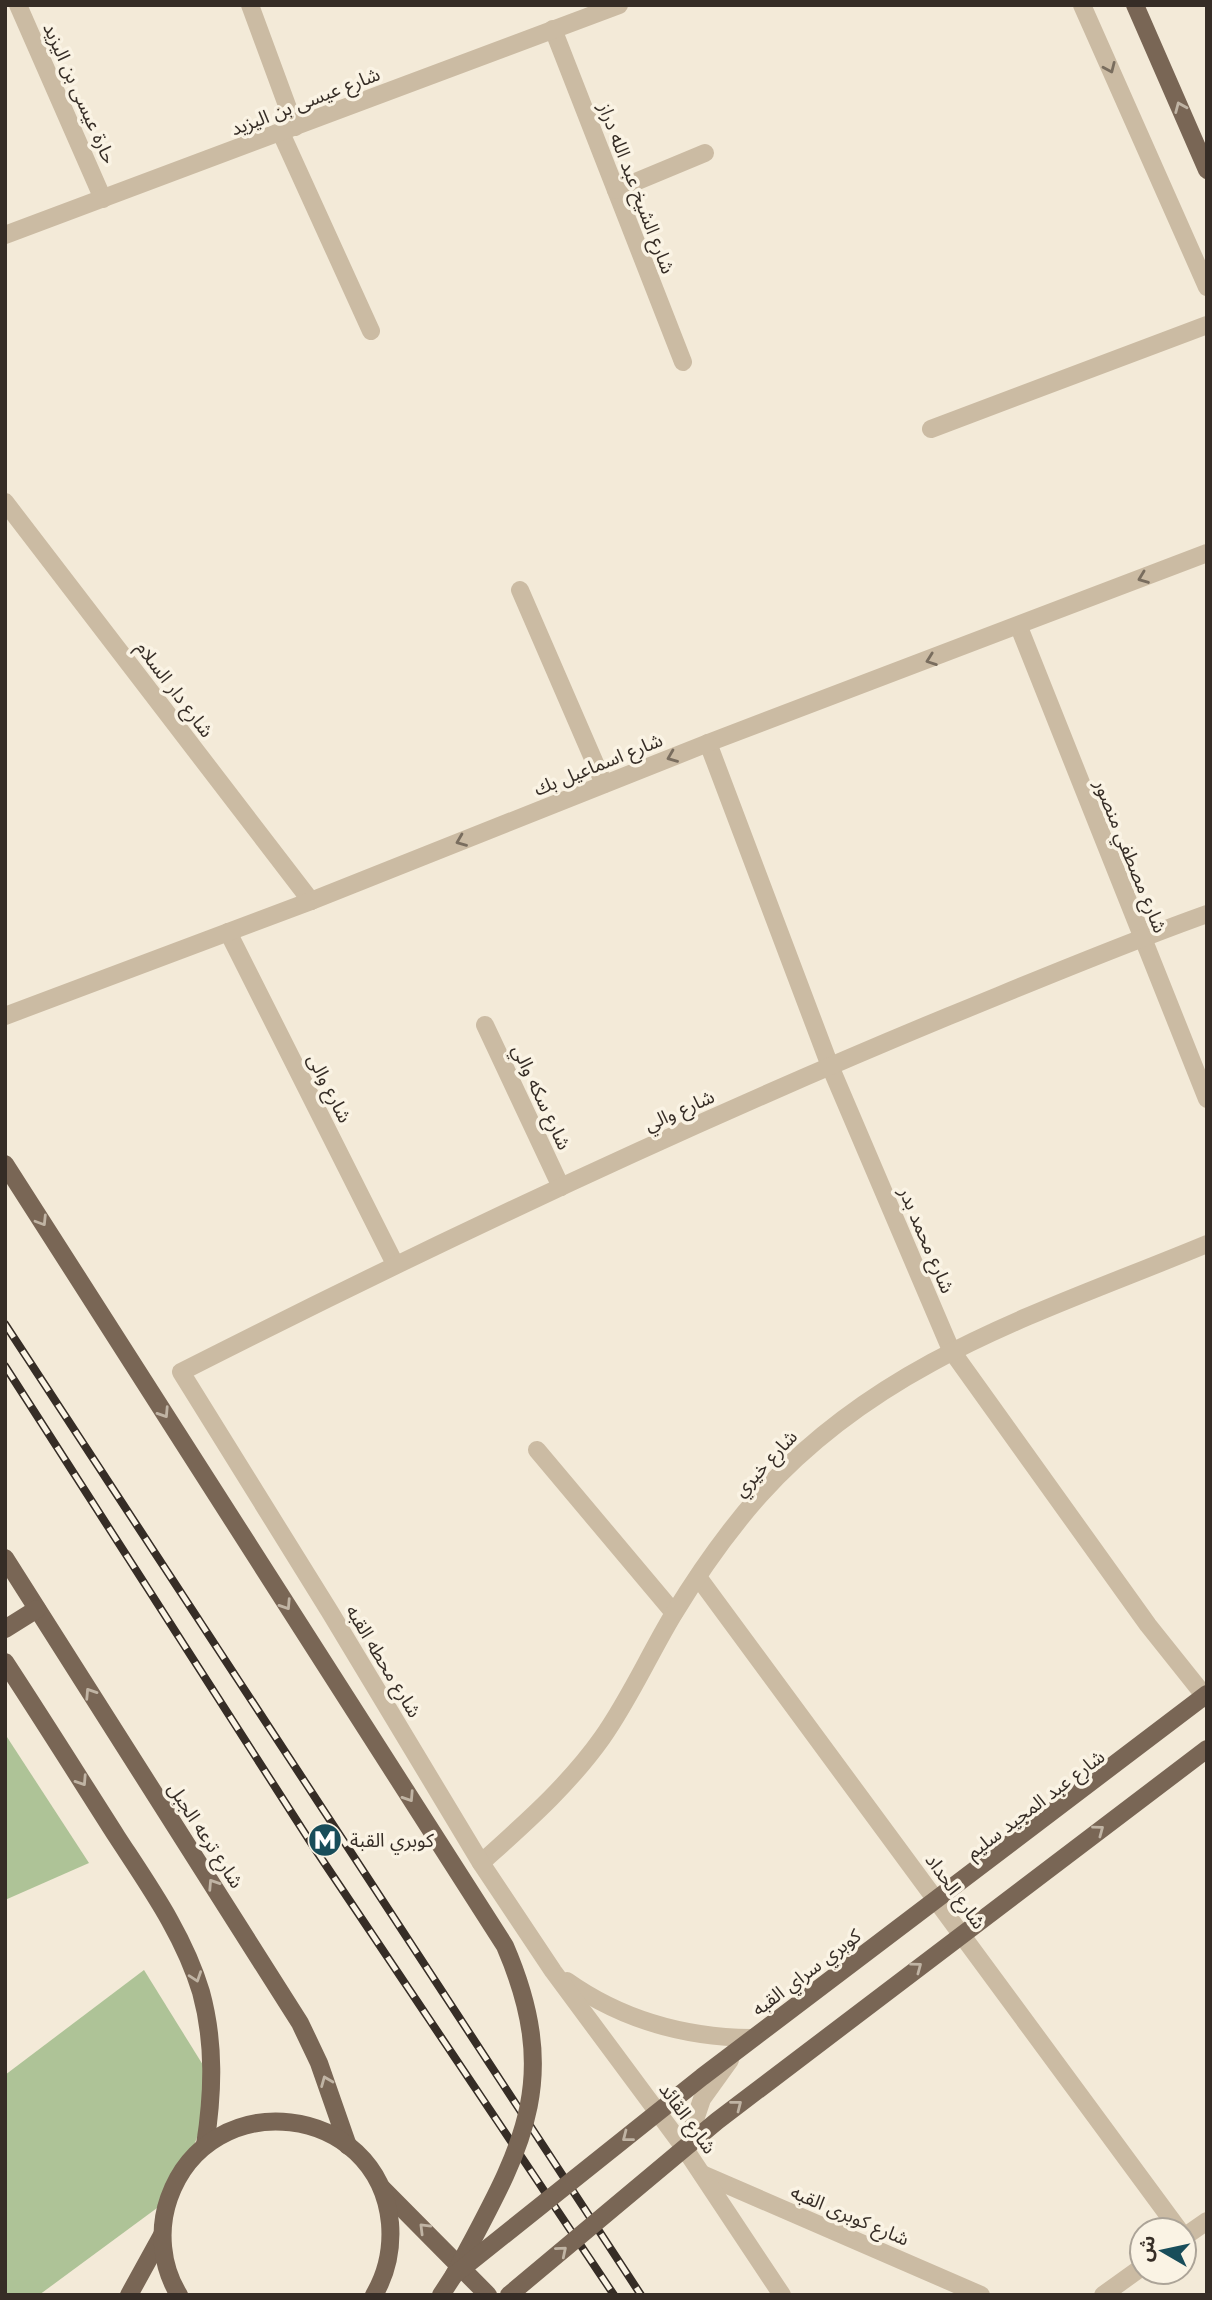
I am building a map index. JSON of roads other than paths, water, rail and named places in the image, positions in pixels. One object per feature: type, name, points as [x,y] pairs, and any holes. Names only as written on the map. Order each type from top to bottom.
[{"type":"main road","points":[[1135,5],[1207,170]]},
{"type":"main road","points":[[5,1164],[505,1946],[521,1984],[531,2025],[534,2068],[529,2110],[518,2150],[454,2275]]},
{"type":"main road","name":"شارع ترعه الجبل","points":[[5,1558],[295,2014],[319,2063],[348,2146]]},
{"type":"main road","points":[[5,1629],[37,1609]]},
{"type":"main road","points":[[5,1662],[163,1908],[190,1963],[201,1992],[211,2053],[212,2084],[205,2145]]},
{"type":"main road","name":"كوبري سراي القبه","points":[[441,2295],[454,2275],[702,2077],[1207,1698]]},
{"type":"main road","points":[[509,2295],[716,2121],[1207,1749]]},
{"type":"main road","points":[[179,2295],[165,2261],[162,2235],[165,2209],[174,2185],[187,2163],[205,2145],[227,2132],[252,2123],[277,2120],[303,2123],[327,2132],[348,2146],[366,2164],[380,2186],[488,2295]]},
{"type":"main road","points":[[374,2295],[388,2261],[391,2236],[388,2210],[380,2186]]},
{"type":"main road","points":[[130,2295],[162,2235]]},
{"type":"street","name":"حارة عيسى بن اليزيد","points":[[18,5],[103,199]]},
{"type":"street","points":[[250,5],[288,130],[371,331]]},
{"type":"street","name":"شارع عيسى بن اليزيد","points":[[5,235],[553,29],[588,11],[619,5]]},
{"type":"street","points":[[1082,5],[1207,288]]},
{"type":"street","name":"شارع الشيخ عبد الله دراز","points":[[553,29],[683,362]]},
{"type":"street","points":[[616,190],[705,153]]},
{"type":"street","points":[[931,429],[1207,325]]},
{"type":"street","name":"شارع دار السلام","points":[[5,502],[311,901]]},
{"type":"street","name":"شارع اسماعيل بك","points":[[5,1016],[311,901],[708,743],[1019,627],[1207,553]]},
{"type":"street","points":[[520,590],[604,784]]},
{"type":"street","name":"شارع مصطفي منصور","points":[[1019,627],[1207,1098]]},
{"type":"street","name":"شارع محمد بدر","points":[[708,743],[830,1066],[951,1350],[1148,1625],[1207,1698]]},
{"type":"street","name":"شارع والي","points":[[181,1372],[395,1264],[561,1186],[830,1066],[1141,938],[1207,914]]},
{"type":"street","name":"شارع والى","points":[[228,932],[395,1264]]},
{"type":"street","name":"شارع سكه والي","points":[[485,1025],[561,1186]]},
{"type":"street","name":"شارع خيري","points":[[481,1863],[551,1800],[602,1738],[674,1612],[698,1577],[759,1496],[818,1437],[896,1381],[951,1350],[1207,1244]]},
{"type":"street","name":"شارع محطه القبه","points":[[181,1372],[481,1863],[553,1970]]},
{"type":"street","points":[[537,1450],[674,1612]]},
{"type":"street","name":"شارع الحداد","points":[[698,1577],[1169,2216]]},
{"type":"street","name":"شارع عبد المجيد سليم","points":[[685,2149],[702,2099],[724,2067],[751,2038],[940,1903],[1207,1698]]},
{"type":"street","points":[[553,1970],[613,2009],[646,2022],[715,2038],[751,2038]]},
{"type":"street","name":"شارع القائد","points":[[553,1970],[685,2149],[782,2295]]},
{"type":"street","name":"شارع كوبرى القبه","points":[[702,2175],[981,2295]]},
{"type":"street","points":[[1103,2295],[1128,2277]]},
{"type":"railway","points":[[5,1324],[641,2295]]},
{"type":"railway","points":[[5,1366],[313,1846],[614,2295]]},
{"type":"place","name":"كوبري القبة","points":[[325,1840]]}]
